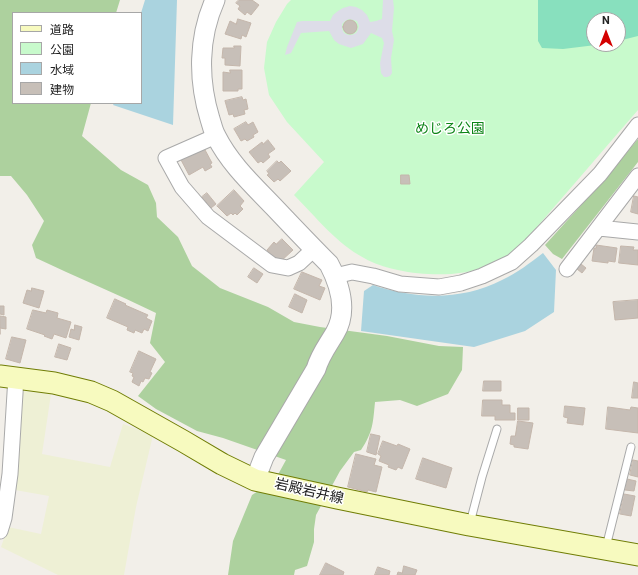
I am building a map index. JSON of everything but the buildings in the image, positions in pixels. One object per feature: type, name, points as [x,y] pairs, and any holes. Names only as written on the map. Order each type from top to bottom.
[{"type":"main road","name":"岩殿岩井線","points":[[8,377],[54,383],[91,392],[112,401],[183,440],[222,464],[255,480],[469,525],[638,555]]},
{"type":"street","points":[[216,0],[205,30],[201,61],[201,81],[216,136],[229,158],[253,187],[329,264],[335,276],[342,306],[342,314],[336,331],[319,359],[316,369],[264,457],[255,480]]},
{"type":"street","points":[[335,276],[352,272],[373,276],[400,284],[439,287],[461,284],[512,262],[531,245],[600,174],[638,125]]},
{"type":"street","points":[[216,136],[166,158],[182,187],[208,217],[272,265],[288,268],[299,263],[314,249]]},
{"type":"street","points":[[567,269],[638,176]]},
{"type":"street","points":[[599,228],[638,232]]},
{"type":"street","points":[[0,531],[4,518],[10,474],[8,377]]},
{"type":"lane","points":[[469,525],[497,429]]},
{"type":"lane","points":[[605,549],[631,446]]},
{"type":"green space","points":[[0,0],[120,0],[116,12],[12,12],[12,104],[91,104],[82,136],[121,170],[148,185],[156,203],[157,217],[178,237],[192,266],[220,288],[268,307],[294,322],[387,336],[439,346],[463,347],[462,370],[448,394],[417,406],[400,400],[375,402],[373,422],[368,438],[361,450],[354,452],[340,471],[316,515],[314,542],[307,566],[295,570],[294,575],[228,575],[233,541],[252,495],[275,480],[286,460],[223,438],[197,431],[156,409],[138,396],[165,362],[150,343],[156,313],[36,258],[32,245],[44,221],[27,195],[11,176],[0,176]]},
{"type":"green space","name":"めじろ公園","points":[[291,0],[638,0],[638,110],[548,215],[515,250],[496,262],[472,271],[440,274],[407,272],[376,264],[354,252],[335,237],[294,195],[324,162],[287,122],[269,95],[264,68],[267,42],[276,22]]},
{"type":"green space","points":[[538,0],[638,0],[638,36],[626,39],[626,12],[586,12],[586,46],[563,49],[542,48],[538,41]]},
{"type":"green space","points":[[638,139],[638,162],[562,259],[553,254],[545,245],[594,191]]},
{"type":"green space","points":[[20,389],[51,394],[42,454],[110,467],[123,424],[153,435],[136,507],[124,575],[58,575],[1,547],[8,527],[41,534],[49,496],[15,490],[21,431]]},
{"type":"shaded area","points":[[383,0],[393,0],[394,8],[392,31],[394,40],[391,58],[392,73],[390,76],[384,77],[381,73],[380,63],[384,43],[382,38],[371,33],[363,44],[351,48],[339,44],[334,40],[329,31],[301,33],[291,53],[285,55],[297,22],[330,21],[333,15],[338,11],[350,6],[362,10],[367,15],[370,22],[382,19]],"holes":[[[349,19],[357,21],[359,26],[356,33],[352,35],[344,33],[342,24],[345,21]]]},
{"type":"water","points":[[145,0],[177,0],[173,125],[113,105],[142,104],[141,12]]},
{"type":"water","points":[[543,253],[556,270],[554,312],[525,331],[474,347],[361,331],[364,291],[373,285],[389,290],[421,295],[438,296],[471,292],[487,287],[508,277]]}]
